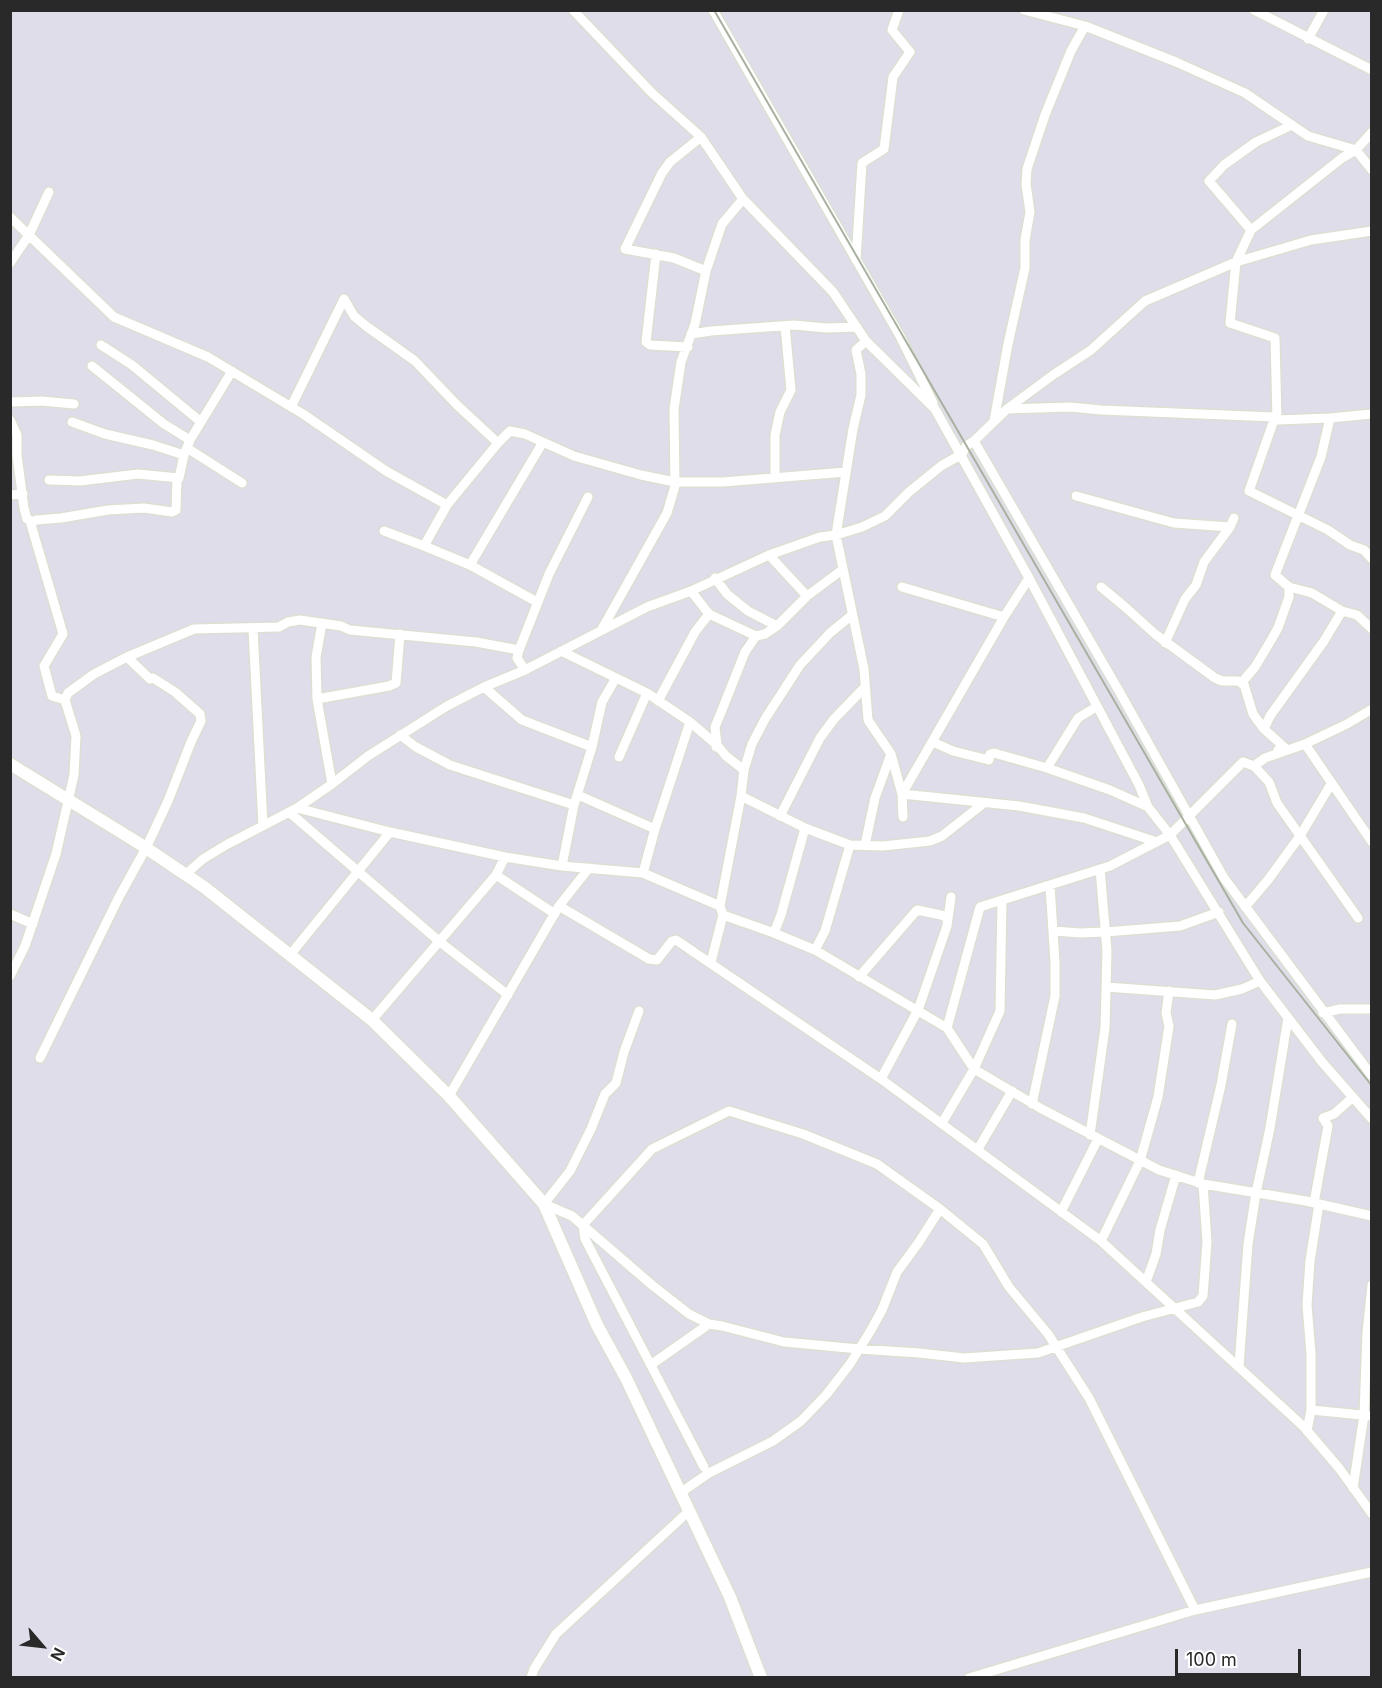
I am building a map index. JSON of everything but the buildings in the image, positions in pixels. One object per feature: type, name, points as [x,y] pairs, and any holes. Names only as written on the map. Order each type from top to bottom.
[{"type":"street","points":[[573,10],[652,93],[701,137],[743,199],[833,292],[866,341],[930,402],[941,418]]},
{"type":"street","points":[[713,10],[900,336],[941,418],[1029,578],[1148,807],[1170,835],[1260,981],[1371,1119]]},
{"type":"street","points":[[856,260],[862,163],[884,148],[893,77],[910,52],[892,30],[899,10]]},
{"type":"street","points":[[1024,10],[1085,26],[1176,62],[1245,93],[1308,136],[1356,150],[1371,170]]},
{"type":"street","points":[[1254,10],[1371,70]]},
{"type":"street","points":[[1308,39],[1324,10]]},
{"type":"street","points":[[994,422],[1025,268],[1025,240],[1030,212],[1027,169],[1045,115],[1071,51],[1085,26]]},
{"type":"street","points":[[1251,230],[1209,181],[1224,165],[1256,142],[1292,125]]},
{"type":"street","points":[[1371,132],[1356,150],[1342,158],[1251,230],[1236,262],[1230,323],[1275,338],[1276,418],[1249,491],[1328,530],[1350,545],[1364,550],[1371,559]]},
{"type":"street","points":[[701,137],[670,162],[662,173],[625,249],[674,258],[706,271]]},
{"type":"street","points":[[10,263],[28,235],[49,192]]},
{"type":"street","points":[[602,629],[667,513],[675,482],[674,409],[679,372],[692,334],[706,271],[722,224],[743,199]]},
{"type":"street","points":[[10,217],[114,317],[208,357],[291,407],[386,471],[447,506]]},
{"type":"street","points":[[186,874],[203,859],[225,845],[293,810],[400,735],[447,706],[484,687],[525,670],[647,607],[691,591],[715,578],[810,540],[862,527],[885,516],[909,492],[941,466],[962,454],[966,446],[1007,409],[1091,350],[1145,301],[1236,262],[1311,240],[1371,231]]},
{"type":"street","points":[[656,254],[646,342],[650,345],[688,347]]},
{"type":"street","points":[[291,407],[344,299],[354,316],[415,361],[498,443]]},
{"type":"street","points":[[692,334],[785,326],[857,327]]},
{"type":"street","points":[[775,478],[775,435],[780,412],[791,390],[785,326]]},
{"type":"street","points":[[866,341],[856,350],[861,374],[861,395],[836,535],[864,669],[868,720],[891,754],[902,794],[903,817]]},
{"type":"street","points":[[101,345],[132,365],[201,422]]},
{"type":"street","points":[[92,366],[164,424],[187,448],[242,483]]},
{"type":"street","points":[[30,521],[108,510],[144,508],[172,512],[176,510],[177,480],[187,448],[232,371]]},
{"type":"street","points":[[10,402],[41,401],[74,404]]},
{"type":"street","points":[[1007,409],[1070,407],[1276,418],[1330,418],[1371,414]]},
{"type":"street","points":[[1330,418],[1323,451],[1275,575],[1289,587],[1312,593],[1342,611],[1357,615],[1371,629]]},
{"type":"street","points":[[10,420],[17,435],[17,455],[25,513],[30,521],[63,634],[44,666],[52,696],[65,700]]},
{"type":"street","points":[[72,422],[105,434],[147,443],[187,448]]},
{"type":"street","points":[[424,546],[447,506],[510,431],[525,434],[584,459],[675,482],[723,483],[846,472]]},
{"type":"street","points":[[974,441],[1224,878],[1371,1076]]},
{"type":"street","points":[[470,566],[543,442]]},
{"type":"street","points":[[49,480],[80,481],[138,474],[179,478]]},
{"type":"street","points":[[10,495],[23,494]]},
{"type":"street","points":[[1076,496],[1174,523],[1232,522],[1204,562],[1196,585],[1185,599],[1165,642]]},
{"type":"street","points":[[525,670],[517,658],[519,650],[549,574],[588,497]]},
{"type":"street","points":[[384,531],[470,566],[537,602]]},
{"type":"street","points":[[770,555],[807,596]]},
{"type":"street","points":[[691,591],[709,614],[756,636],[765,634],[777,626],[807,596],[842,570]]},
{"type":"street","points":[[715,578],[727,594],[748,611],[777,626]]},
{"type":"street","points":[[902,794],[1029,578]]},
{"type":"street","points":[[902,587],[1004,617]]},
{"type":"street","points":[[1101,587],[1165,642],[1215,678],[1241,683],[1255,668],[1278,628],[1289,597],[1289,587]]},
{"type":"street","points":[[1264,729],[1269,716],[1319,648],[1342,611]]},
{"type":"street","points":[[658,701],[695,633],[709,614]]},
{"type":"street","points":[[711,962],[722,910],[744,770],[752,744],[800,665],[830,633],[852,615]]},
{"type":"street","points":[[10,976],[33,924],[62,837],[77,750],[76,736],[65,700],[68,693],[94,674],[127,657],[194,629],[279,627],[288,621],[300,620],[350,630],[476,642],[519,650]]},
{"type":"street","points":[[322,623],[316,657],[316,699],[332,784]]},
{"type":"street","points":[[253,629],[264,826]]},
{"type":"street","points":[[316,699],[396,683],[400,634]]},
{"type":"street","points":[[717,746],[716,727],[722,710],[745,652],[756,636]]},
{"type":"street","points":[[561,651],[647,693],[690,722],[744,770]]},
{"type":"street","points":[[40,1058],[119,897],[146,848],[201,721],[200,714],[175,692],[153,678],[150,679],[127,657]]},
{"type":"street","points":[[562,866],[574,805],[592,747],[602,702],[615,678]]},
{"type":"street","points":[[947,1028],[980,907],[1100,869],[1157,842],[1170,835],[1243,762],[1284,747],[1264,729],[1253,714],[1243,681]]},
{"type":"street","points":[[484,687],[522,720],[592,747]]},
{"type":"street","points":[[780,816],[820,738],[834,719],[865,687]]},
{"type":"street","points":[[619,757],[647,693]]},
{"type":"street","points":[[1047,768],[1078,717],[1096,707]]},
{"type":"street","points":[[1254,766],[1265,758],[1305,744],[1347,724],[1371,709]]},
{"type":"street","points":[[643,873],[690,722]]},
{"type":"street","points":[[400,735],[416,747],[450,765],[574,805]]},
{"type":"street","points":[[933,742],[953,751],[989,760],[990,754],[994,753],[1047,768],[1110,790],[1148,807]]},
{"type":"street","points":[[1305,744],[1371,842]]},
{"type":"street","points":[[866,845],[875,798],[891,754]]},
{"type":"street","points":[[1243,762],[1254,766],[1269,782],[1277,803],[1358,918]]},
{"type":"street","points":[[10,764],[186,874],[372,1020],[449,1096],[544,1204],[597,1325],[626,1378],[730,1597],[762,1677]]},
{"type":"street","points":[[1245,907],[1300,837],[1332,784]]},
{"type":"street","points":[[902,794],[1019,806],[1084,818],[1157,842]]},
{"type":"street","points":[[578,795],[655,829]]},
{"type":"street","points":[[741,796],[805,828],[850,845],[883,846],[930,841],[942,836],[984,803]]},
{"type":"street","points":[[293,810],[506,857],[562,866],[643,873],[815,950],[947,1028],[974,1068],[1032,1104],[1140,1161],[1201,1184],[1371,1216]]},
{"type":"street","points":[[293,810],[357,873],[508,995]]},
{"type":"street","points":[[774,933],[805,828]]},
{"type":"street","points":[[290,955],[390,832]]},
{"type":"street","points":[[815,950],[825,931],[850,845]]},
{"type":"street","points":[[372,1020],[496,875],[506,857]]},
{"type":"street","points":[[449,1096],[557,910],[590,868]]},
{"type":"street","points":[[1061,1212],[1094,1137],[1105,1028],[1106,987],[1100,869]]},
{"type":"street","points":[[496,875],[649,959],[657,960],[672,941],[676,940],[881,1078],[1101,1241],[1307,1431],[1371,1514]]},
{"type":"street","points":[[1032,1104],[1055,996],[1050,886]]},
{"type":"street","points":[[881,1078],[918,1010],[948,918],[951,897]]},
{"type":"street","points":[[942,1123],[974,1068],[1000,1011],[1002,901]]},
{"type":"street","points":[[859,977],[917,910],[948,918]]},
{"type":"street","points":[[1053,931],[1105,932],[1180,926],[1219,912]]},
{"type":"street","points":[[10,914],[33,924]]},
{"type":"street","points":[[1106,987],[1215,995],[1242,989],[1260,981]]},
{"type":"street","points":[[1101,1241],[1140,1161],[1162,1072],[1169,1026],[1166,1013],[1169,991]]},
{"type":"street","points":[[1323,1012],[1340,1009],[1371,1009]]},
{"type":"street","points":[[544,1204],[570,1171],[605,1095],[616,1083],[624,1052],[639,1011]]},
{"type":"street","points":[[1239,1366],[1248,1244],[1288,1018]]},
{"type":"street","points":[[544,1204],[572,1216],[652,1285],[689,1314],[709,1324],[784,1342],[859,1349],[972,1358],[1038,1353],[1142,1317],[1198,1302],[1203,1296],[1208,1228],[1201,1184],[1232,1024]]},
{"type":"street","points":[[978,1149],[1012,1091]]},
{"type":"street","points":[[1307,1431],[1311,1410],[1311,1354],[1307,1305],[1316,1204],[1328,1126],[1323,1118],[1334,1114],[1352,1098]]},
{"type":"street","points":[[583,1225],[652,1149],[729,1111],[803,1134],[877,1164],[940,1209],[983,1244],[1009,1287],[1056,1346],[1089,1398],[1195,1610]]},
{"type":"street","points":[[1146,1282],[1156,1254],[1160,1230],[1176,1176]]},
{"type":"street","points":[[680,1493],[710,1473],[773,1441],[801,1421],[839,1379],[859,1349],[877,1320],[897,1272],[940,1209]]},
{"type":"street","points":[[583,1225],[585,1239],[704,1467]]},
{"type":"street","points":[[1353,1488],[1368,1416],[1371,1285]]},
{"type":"street","points":[[652,1364],[709,1324]]},
{"type":"street","points":[[1311,1410],[1368,1416]]},
{"type":"street","points":[[531,1677],[555,1634],[689,1511]]},
{"type":"street","points":[[969,1677],[1195,1610],[1371,1572]]},
{"type":"railway","points":[[714,10],[1243,923],[1372,1086]]}]
